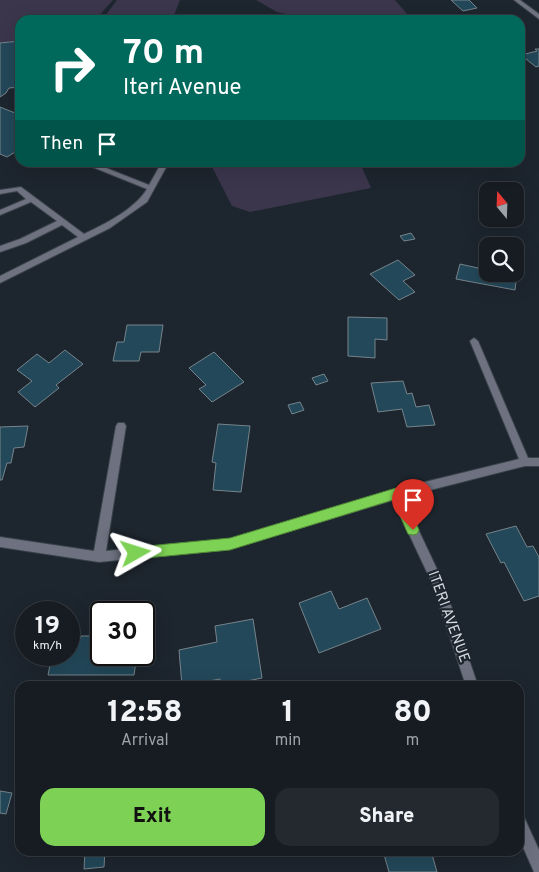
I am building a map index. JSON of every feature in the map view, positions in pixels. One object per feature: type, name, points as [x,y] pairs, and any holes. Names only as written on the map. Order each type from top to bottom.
[{"type":"street","points":[[517,0],[539,17]]},
{"type":"street","points":[[96,167],[151,188]]},
{"type":"street","points":[[0,280],[107,226],[144,200],[163,167]]},
{"type":"street","points":[[0,192],[18,189],[84,238]]},
{"type":"street","points":[[0,213],[32,199]]},
{"type":"street","points":[[0,248],[23,241],[62,222]]},
{"type":"street","points":[[474,341],[525,462]]},
{"type":"street","points":[[99,557],[121,426]]},
{"type":"street","points":[[0,542],[99,557],[230,544],[396,494],[525,462],[539,462]]},
{"type":"street","name":"ITERI AVENUE","points":[[396,494],[438,582],[470,681]]},
{"type":"street","points":[[524,833],[539,867]]},
{"type":"shaded area","points":[[0,0],[113,0],[100,15],[15,15],[15,42],[0,43]]},
{"type":"shaded area","points":[[117,0],[180,0],[174,15],[106,15]]},
{"type":"shaded area","points":[[256,0],[395,0],[408,15],[292,15],[277,12]]},
{"type":"shaded area","points":[[212,167],[362,167],[371,188],[250,212],[232,206]]},
{"type":"building","points":[[451,0],[469,0],[477,8],[463,11]]},
{"type":"building","points":[[15,42],[15,87],[9,88],[0,97],[0,43]]},
{"type":"building","points":[[535,49],[539,49],[539,66],[536,67],[525,58],[525,54],[537,51]]},
{"type":"building","points":[[0,107],[15,113],[15,152],[7,157],[0,154]]},
{"type":"building","points":[[411,233],[415,239],[404,241],[400,236]]},
{"type":"building","points":[[398,260],[415,275],[403,281],[415,292],[399,300],[370,274]]},
{"type":"building","points":[[460,264],[478,268],[479,264],[479,282],[516,282],[515,290],[456,279]]},
{"type":"building","points":[[348,317],[387,318],[387,340],[375,339],[375,358],[348,356]]},
{"type":"building","points":[[127,325],[163,325],[159,352],[141,352],[139,361],[113,361],[117,342],[124,342]]},
{"type":"building","points":[[65,350],[83,364],[56,385],[59,388],[35,407],[18,392],[32,381],[17,370],[37,354],[49,363]]},
{"type":"building","points":[[214,352],[244,382],[212,402],[199,389],[206,385],[189,368]]},
{"type":"building","points":[[324,374],[328,381],[316,385],[312,378]]},
{"type":"building","points":[[403,381],[407,394],[412,393],[416,407],[429,405],[435,425],[407,427],[402,409],[378,412],[371,383]]},
{"type":"building","points":[[300,402],[304,410],[292,414],[288,405]]},
{"type":"building","points":[[218,424],[250,426],[241,492],[213,490],[216,463],[212,462]]},
{"type":"building","points":[[28,426],[24,447],[14,448],[11,463],[7,463],[2,480],[0,480],[0,427]]},
{"type":"building","points":[[516,526],[527,547],[533,546],[539,557],[539,596],[524,601],[504,562],[501,563],[486,534]]},
{"type":"building","points":[[331,591],[339,609],[367,598],[381,629],[319,653],[299,603]]},
{"type":"building","points":[[253,619],[262,678],[247,681],[221,681],[220,679],[182,681],[179,650],[217,642],[215,626]]},
{"type":"building","points":[[81,636],[90,636],[90,666],[135,666],[134,675],[48,675],[50,666],[80,666]]},
{"type":"building","points":[[0,791],[12,793],[6,814],[0,813]]},
{"type":"building","points":[[85,856],[105,856],[104,867],[84,869]]},
{"type":"building","points":[[384,856],[432,856],[437,872],[389,872]]},
{"type":"route","points":[[136,553],[230,544],[396,494],[413,530]]}]
